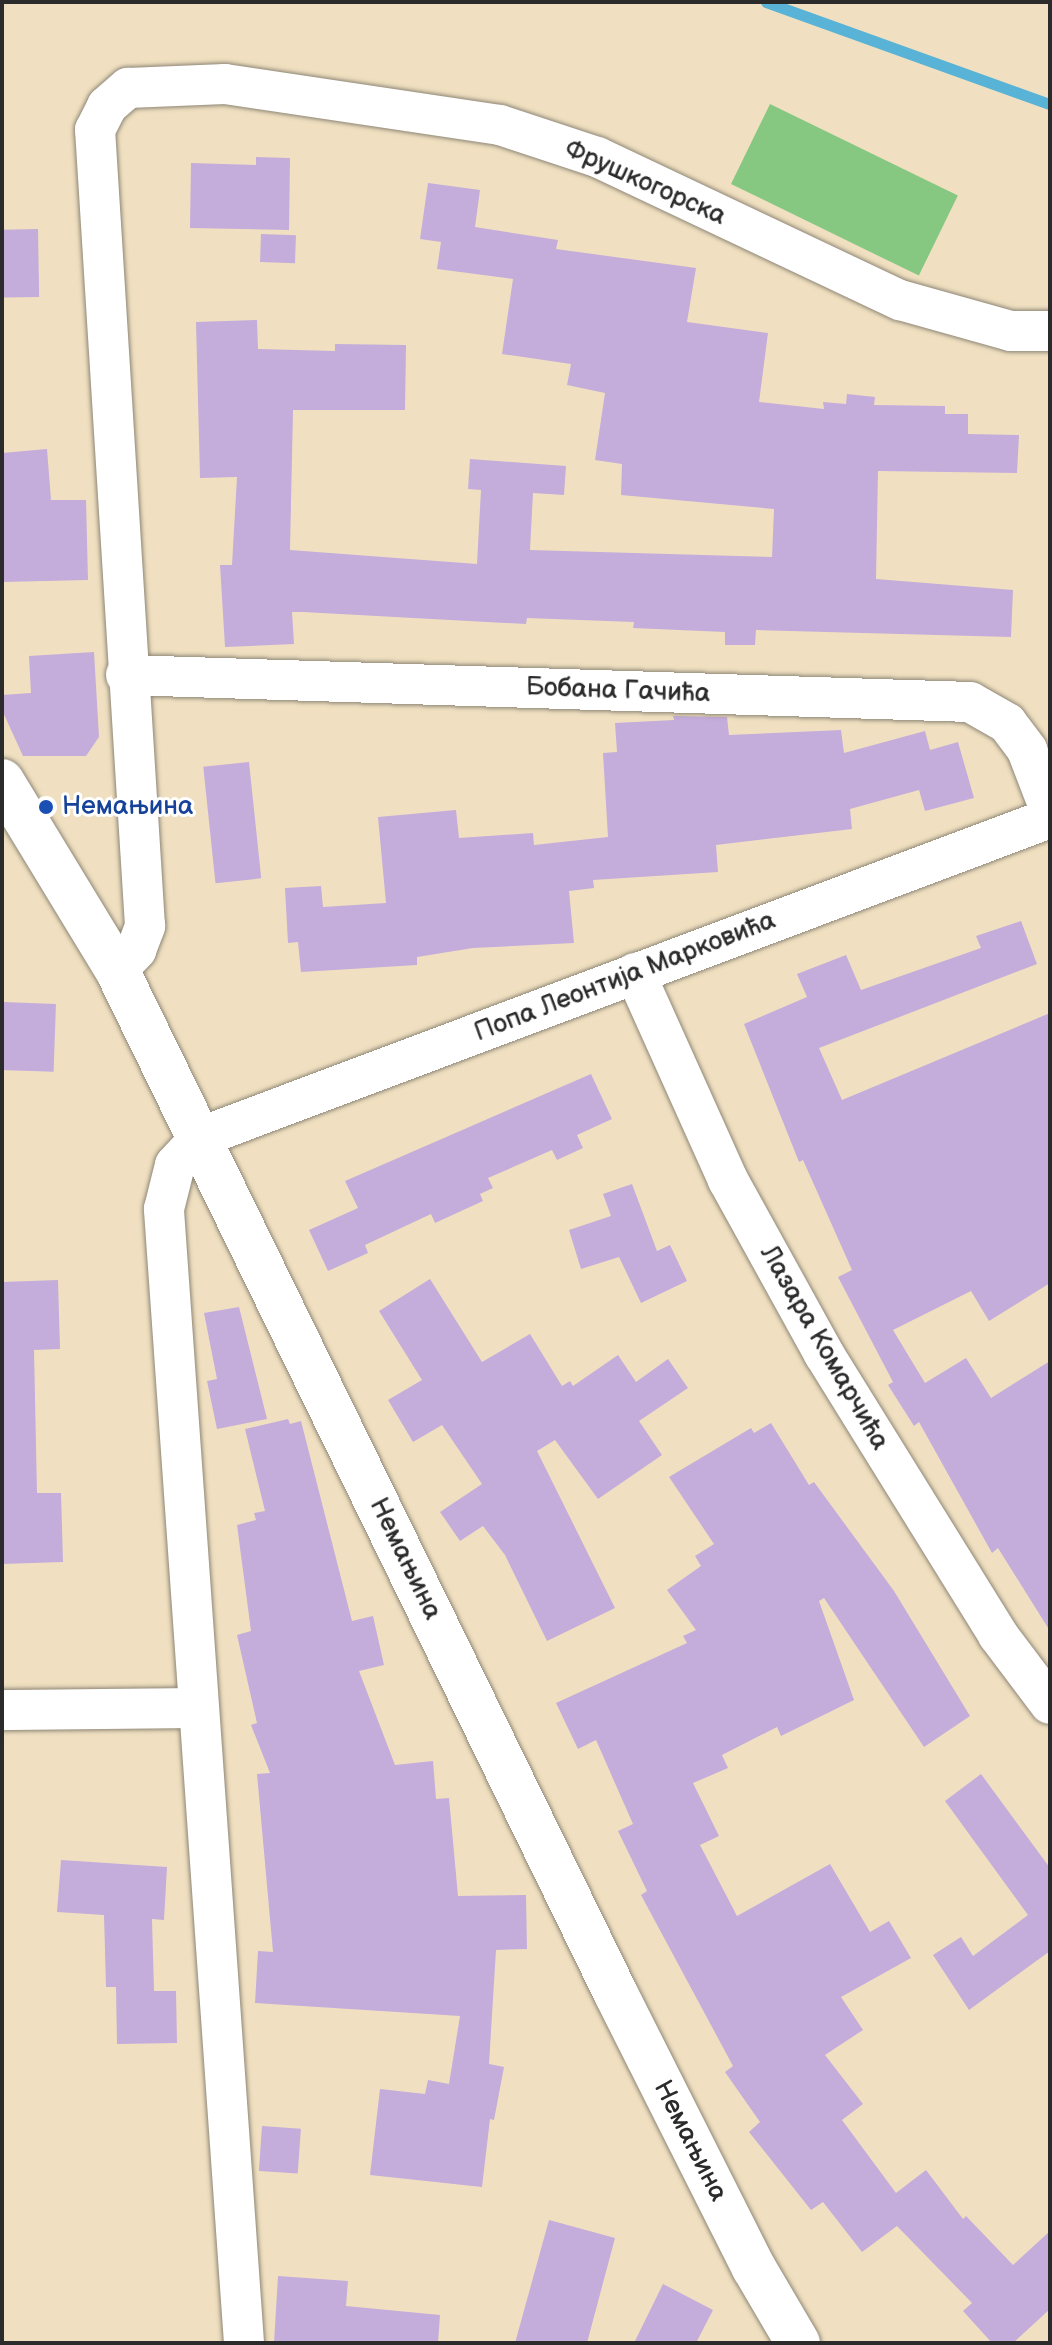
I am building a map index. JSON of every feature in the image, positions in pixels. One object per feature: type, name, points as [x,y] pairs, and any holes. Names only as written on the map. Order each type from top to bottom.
[{"type":"street","name":"Фрушкогорска","points":[[126,675],[95,130],[107,106],[128,88],[225,84],[500,125],[597,157],[900,300],[1011,331],[1050,331]]},
{"type":"street","name":"Бобана Гачића","points":[[126,675],[970,702],[1007,723],[1027,750],[1050,810]]},
{"type":"street","points":[[117,970],[136,950],[145,926],[126,675]]},
{"type":"street","name":"Немањина","points":[[2,781],[117,970],[616,1994],[754,2268],[798,2343]]},
{"type":"street","name":"Попа Леонтија Марковића","points":[[201,1137],[1050,818]]},
{"type":"street","name":"Лазара Комарчића","points":[[635,973],[728,1180],[824,1354],[998,1635],[1050,1704]]},
{"type":"street","points":[[201,1137],[175,1165],[164,1209],[244,2343]]},
{"type":"street","points":[[2,1710],[199,1708]]},
{"type":"green space","points":[[770,104],[958,196],[919,276],[731,184]]},
{"type":"building","points":[[256,157],[290,158],[289,230],[190,228],[191,163],[256,165]]},
{"type":"building","points":[[428,183],[480,190],[475,227],[558,240],[556,249],[696,268],[687,322],[768,333],[759,402],[824,409],[823,402],[846,404],[847,394],[875,397],[874,405],[945,406],[945,414],[968,414],[968,434],[1019,435],[1017,473],[878,471],[876,579],[1013,590],[1011,637],[756,630],[755,645],[725,645],[725,632],[633,628],[634,622],[527,618],[526,624],[292,612],[294,644],[225,647],[220,565],[232,565],[237,477],[200,478],[196,322],[257,320],[258,349],[335,351],[335,344],[406,345],[405,410],[293,410],[290,550],[477,564],[481,490],[468,489],[470,459],[566,466],[564,495],[533,493],[530,550],[772,557],[774,509],[621,495],[622,464],[595,460],[605,393],[567,385],[571,364],[502,354],[513,279],[437,269],[441,242],[420,239]]},
{"type":"building","points":[[38,229],[39,297],[3,298],[2,230]]},
{"type":"building","points":[[261,234],[296,235],[295,263],[260,262]]},
{"type":"building","points":[[47,449],[51,500],[86,500],[88,580],[2,582],[2,453]]},
{"type":"building","points":[[94,652],[99,737],[86,756],[23,756],[2,710],[2,695],[31,693],[29,656]]},
{"type":"building","points":[[673,716],[727,717],[729,735],[841,730],[844,753],[925,731],[930,750],[958,742],[974,798],[925,811],[919,790],[850,809],[852,829],[716,845],[718,872],[593,880],[594,888],[569,891],[574,943],[473,948],[417,957],[417,965],[301,972],[298,942],[288,943],[285,888],[321,886],[323,907],[386,903],[378,817],[456,810],[459,838],[533,833],[534,845],[608,837],[603,753],[617,752],[615,723],[674,720]]},
{"type":"building","points":[[249,762],[261,878],[215,883],[203,767]]},
{"type":"building","points":[[1021,921],[1037,964],[819,1048],[842,1100],[1050,1013],[1050,1283],[989,1321],[971,1291],[893,1330],[925,1383],[966,1358],[991,1398],[1050,1361],[1050,1631],[998,1548],[992,1553],[919,1422],[914,1426],[888,1385],[893,1382],[838,1277],[852,1270],[803,1160],[799,1162],[744,1024],[807,997],[797,974],[846,955],[861,990],[981,948],[976,936]]},
{"type":"building","points":[[2,1002],[56,1004],[54,1072],[2,1070]]},
{"type":"building","points":[[591,1074],[612,1119],[577,1135],[583,1148],[557,1160],[552,1150],[488,1178],[493,1188],[480,1194],[483,1201],[435,1223],[431,1214],[365,1245],[368,1253],[328,1271],[309,1230],[358,1208],[345,1181]]},
{"type":"building","points":[[632,1184],[657,1251],[670,1245],[687,1281],[641,1303],[619,1257],[581,1269],[569,1230],[611,1216],[603,1194]]},
{"type":"building","points":[[430,1279],[482,1362],[530,1334],[562,1386],[570,1381],[573,1386],[618,1355],[636,1382],[668,1359],[688,1388],[639,1421],[662,1455],[598,1499],[555,1440],[537,1451],[615,1608],[547,1641],[505,1555],[483,1526],[460,1541],[440,1512],[482,1484],[442,1425],[413,1442],[388,1400],[422,1380],[379,1311]]},
{"type":"building","points":[[58,1280],[60,1349],[34,1350],[37,1493],[61,1493],[63,1562],[2,1564],[2,1282]]},
{"type":"building","points":[[239,1307],[267,1419],[217,1429],[207,1381],[217,1379],[204,1313]]},
{"type":"building","points":[[288,1419],[290,1424],[301,1421],[352,1621],[373,1616],[384,1665],[359,1671],[395,1765],[433,1761],[436,1799],[449,1798],[458,1896],[526,1895],[527,1949],[496,1950],[489,2064],[504,2067],[494,2120],[490,2119],[482,2187],[370,2175],[380,2089],[425,2094],[428,2080],[449,2084],[460,2016],[255,2003],[258,1951],[273,1952],[257,1774],[270,1773],[251,1725],[257,1723],[237,1635],[251,1631],[237,1525],[256,1520],[254,1513],[265,1511],[245,1429]]},
{"type":"building","points":[[771,1423],[809,1485],[814,1482],[894,1591],[970,1716],[924,1747],[824,1598],[819,1601],[854,1700],[781,1736],[777,1727],[722,1755],[728,1768],[693,1783],[719,1836],[700,1845],[737,1916],[830,1864],[870,1932],[889,1921],[911,1958],[841,1997],[863,2030],[825,2055],[863,2104],[842,2120],[896,2193],[926,2170],[963,2219],[966,2216],[1013,2265],[1050,2231],[1050,2309],[1013,2343],[992,2343],[963,2311],[972,2303],[897,2226],[862,2252],[823,2202],[811,2210],[749,2132],[760,2122],[725,2072],[733,2066],[641,1895],[647,1891],[618,1831],[633,1824],[596,1740],[578,1749],[556,1703],[687,1643],[683,1636],[696,1630],[667,1590],[701,1566],[695,1556],[714,1544],[669,1477],[751,1428],[754,1433]]},
{"type":"building","points":[[981,1774],[1050,1868],[1050,1951],[969,2010],[933,1955],[961,1937],[973,1956],[1028,1915],[945,1801]]},
{"type":"building","points":[[61,1860],[167,1867],[164,1920],[152,1919],[154,1991],[176,1991],[177,2043],[117,2044],[116,1987],[106,1987],[104,1915],[57,1912]]},
{"type":"building","points":[[262,2126],[301,2129],[298,2174],[259,2171]]},
{"type":"building","points":[[549,2220],[615,2238],[587,2343],[515,2343]]},
{"type":"building","points":[[278,2276],[348,2281],[346,2306],[440,2315],[438,2343],[274,2343]]},
{"type":"building","points":[[663,2284],[713,2310],[696,2343],[634,2343]]},
{"type":"waterway","points":[[766,2],[1050,104]]},
{"type":"place","name":"Немањина","points":[[46,807]]}]
